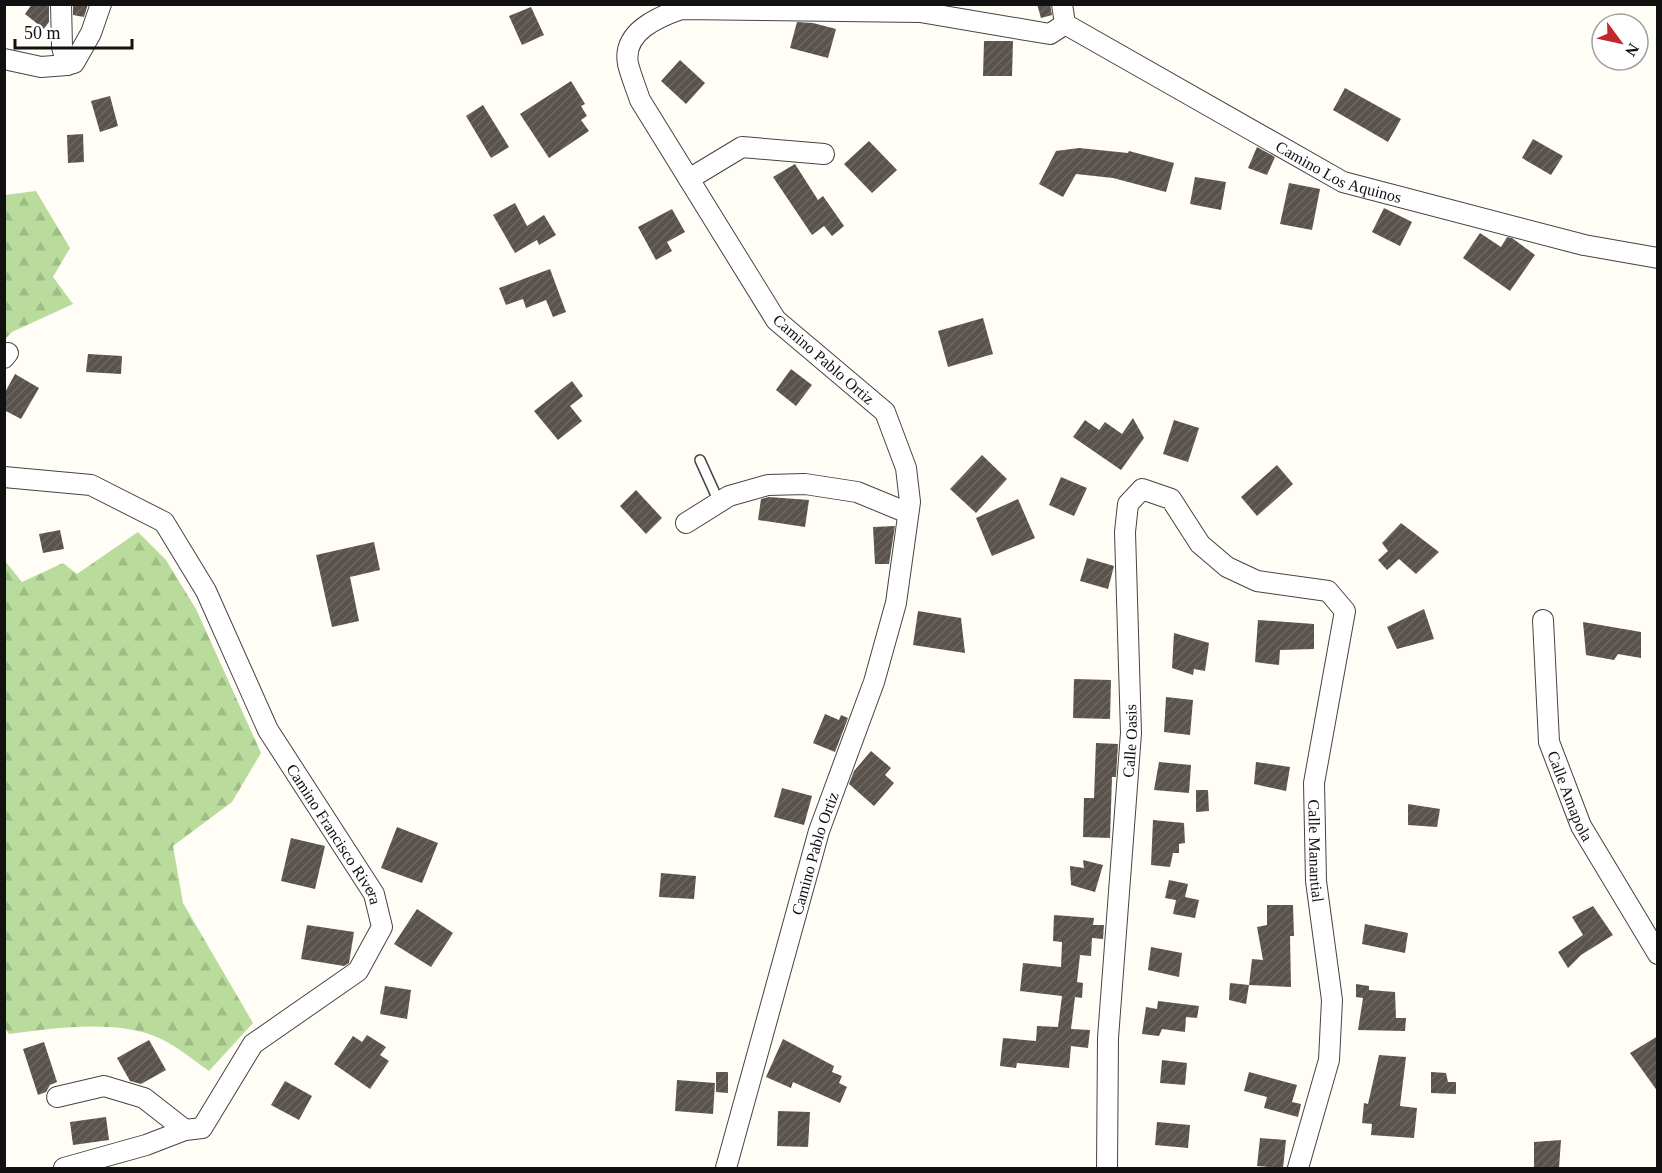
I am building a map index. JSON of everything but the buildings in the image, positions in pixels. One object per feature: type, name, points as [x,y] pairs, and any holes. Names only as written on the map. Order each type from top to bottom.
[{"type":"street","points":[[61,4],[62,48],[67,65]]},
{"type":"street","points":[[4,59],[41,67],[74,63],[91,33],[101,4]]},
{"type":"street","name":"Camino Pablo Ortiz","points":[[726,1168],[819,831],[872,688],[896,603],[908,513],[906,468],[885,412],[776,320],[640,100],[627,62],[632,40],[652,20],[681,9],[920,12],[1050,34],[1064,14]]},
{"type":"street","name":"Camino Los Aquinos","points":[[1064,14],[1343,182],[1584,245],[1658,258]]},
{"type":"street","points":[[689,179],[742,147],[824,154]]},
{"type":"street","name":"Camino Francisco Rivera","points":[[4,477],[91,485],[165,522],[206,591],[268,730],[374,894],[382,927],[358,971],[253,1044],[202,1128],[185,1130],[146,1145],[64,1168]]},
{"type":"street","points":[[686,523],[729,496],[768,485],[805,484],[857,492],[908,513]]},
{"type":"street","name":"Calle Oasis","points":[[1107,1168],[1108,1038],[1131,733],[1125,532],[1128,504],[1142,489],[1171,499],[1200,544],[1227,567],[1257,581],[1275,583]]},
{"type":"street","name":"Calle Manantial","points":[[1275,583],[1328,591],[1345,611],[1314,783],[1316,881],[1332,1000],[1329,1060],[1298,1168]]},
{"type":"street","name":"Calle Amapola","points":[[1543,620],[1549,742],[1581,826],[1658,954]]},
{"type":"street","points":[[57,1097],[104,1086],[144,1098],[185,1130]]},
{"type":"lane","points":[[700,460],[719,501]]},
{"type":"green space","points":[[36,191],[70,248],[53,277],[73,304],[12,332],[5,339],[5,195]]},
{"type":"green space","points":[[138,532],[166,560],[196,609],[261,753],[232,802],[173,846],[183,903],[253,1023],[209,1071],[172,1045],[142,1032],[85,1027],[9,1034],[5,1028],[5,561],[22,582],[63,563],[77,574]]}]
